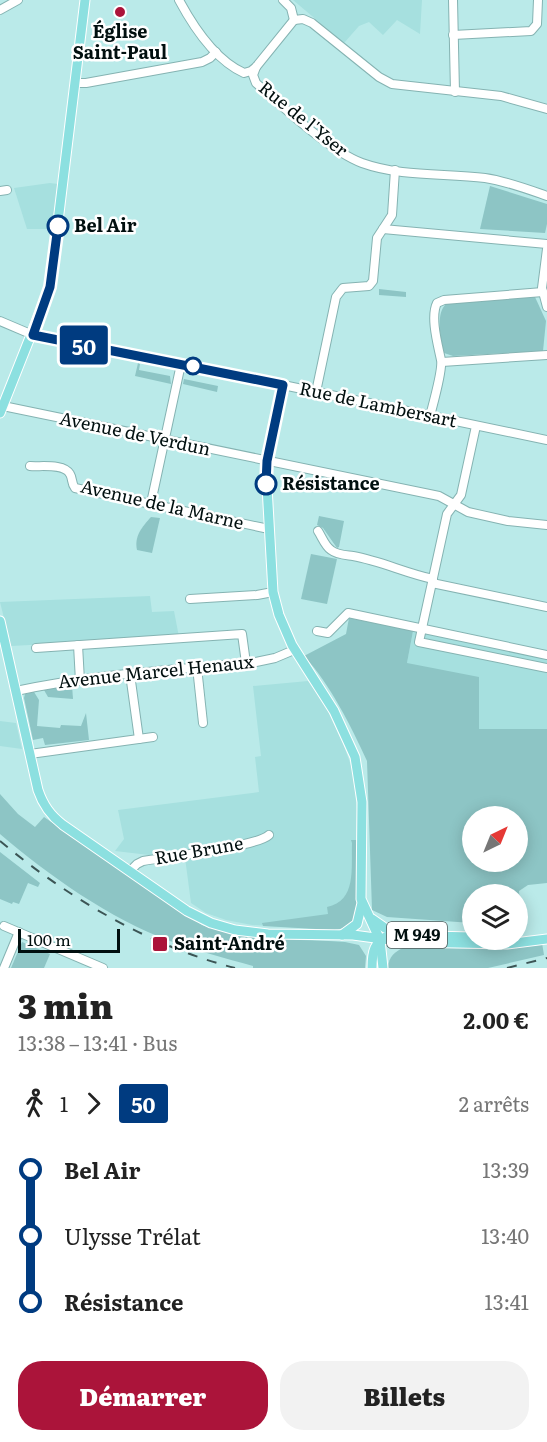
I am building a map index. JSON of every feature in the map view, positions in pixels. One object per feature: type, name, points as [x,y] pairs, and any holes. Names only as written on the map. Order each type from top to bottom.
[{"type":"main road","points":[[2,410],[33,335],[51,280],[85,0]]},
{"type":"main road","name":"Rue de Lambersart","points":[[33,335],[283,385]]},
{"type":"main road","points":[[283,385],[266,476],[273,592],[280,620],[294,650],[332,706],[346,734],[355,758],[362,802],[362,902],[357,924],[340,936]]},
{"type":"main road","points":[[0,621],[39,793],[52,816],[187,911],[223,927],[268,934],[352,935],[380,940]]},
{"type":"main road","points":[[362,902],[380,940],[383,964]]},
{"type":"main road","name":"M 949","points":[[370,918],[392,929],[437,930],[462,934]]},
{"type":"main road","name":"M 949","points":[[372,968],[372,955],[380,940],[389,935],[462,936]]},
{"type":"main road","points":[[340,936],[360,941],[367,946],[372,955]]},
{"type":"main road","name":"M 949","points":[[528,937],[547,938]]},
{"type":"main road","name":"M 949","points":[[380,940],[507,944],[547,938]]},
{"type":"main road","name":"M 949","points":[[383,964],[392,947],[405,942]]},
{"type":"street","points":[[0,10],[18,0]]},
{"type":"street","name":"Rue de l'Yser","points":[[179,0],[196,28],[216,52],[244,73],[256,67]]},
{"type":"street","points":[[283,0],[291,8],[294,20]]},
{"type":"street","points":[[453,0],[455,92]]},
{"type":"street","points":[[453,35],[528,32],[537,24],[541,6]]},
{"type":"street","points":[[256,67],[294,20],[303,19],[312,23],[386,82],[399,86],[501,96],[547,109]]},
{"type":"street","points":[[75,83],[86,83],[201,62],[216,52]]},
{"type":"street","name":"Rue de l'Yser","points":[[256,67],[253,75],[256,83],[337,150],[364,163],[395,170],[490,179],[546,194]]},
{"type":"street","points":[[316,392],[336,297],[343,288],[369,286],[375,277],[377,238],[392,215],[395,170]]},
{"type":"street","points":[[383,229],[547,244]]},
{"type":"street","points":[[547,249],[542,282],[547,307]]},
{"type":"street","points":[[430,416],[442,362],[436,343],[434,310],[439,302],[543,292]]},
{"type":"street","name":"Rue de Lambersart","points":[[0,321],[33,335]]},
{"type":"street","points":[[442,362],[547,355]]},
{"type":"street","points":[[151,503],[181,364]]},
{"type":"street","name":"Rue de Lambersart","points":[[283,385],[547,440]]},
{"type":"street","name":"Avenue de Verdun","points":[[2,410],[439,496],[468,512],[547,525]]},
{"type":"street","points":[[476,426],[463,491],[447,514],[419,642],[547,668]]},
{"type":"street","name":"Avenue de la Marne","points":[[30,466],[59,467],[70,474],[75,488],[269,529]]},
{"type":"street","points":[[318,531],[329,549],[335,553],[396,567],[409,574],[433,581],[547,607]]},
{"type":"street","points":[[190,599],[273,592]]},
{"type":"street","points":[[317,631],[328,633],[348,614],[547,655]]},
{"type":"street","points":[[36,648],[247,634],[246,663]]},
{"type":"street","points":[[78,645],[80,681]]},
{"type":"street","name":"Avenue Marcel Henaux","points":[[16,691],[130,674],[246,663],[271,659],[294,650]]},
{"type":"street","points":[[197,667],[203,723]]},
{"type":"street","points":[[130,674],[139,739]]},
{"type":"street","points":[[30,754],[153,737]]},
{"type":"street","name":"Rue Brune","points":[[130,871],[143,861],[236,846],[262,840],[269,835]]},
{"type":"street","points":[[4,926],[104,968]]},
{"type":"street","points":[[4,968],[19,932]]},
{"type":"shaded area","points":[[293,0],[422,0],[420,34],[397,20],[383,35],[369,22],[359,26],[344,43]]},
{"type":"shaded area","points":[[58,184],[52,229],[27,229],[14,188]]},
{"type":"shaded area","points":[[490,186],[547,204],[545,233],[480,229]]},
{"type":"shaded area","points":[[379,289],[406,292],[406,297],[379,295]]},
{"type":"shaded area","points":[[535,297],[546,321],[543,351],[453,356],[444,353],[440,320],[446,304]]},
{"type":"shaded area","points":[[138,363],[140,364],[139,370],[170,376],[171,384],[135,376]]},
{"type":"shaded area","points":[[184,379],[218,386],[217,392],[183,384]]},
{"type":"shaded area","points":[[319,516],[344,521],[339,547],[337,548],[323,528],[317,525]]},
{"type":"shaded area","points":[[151,517],[160,518],[152,553],[137,550],[136,545],[139,532]]},
{"type":"shaded area","points":[[311,554],[337,559],[327,604],[301,599]]},
{"type":"shaded area","points":[[150,596],[152,612],[174,611],[179,637],[11,646],[0,602]]},
{"type":"shaded area","points":[[349,618],[413,631],[407,663],[479,677],[479,729],[547,729],[547,883],[462,884],[462,922],[387,917],[372,910],[367,761],[331,692],[304,656],[346,634]]},
{"type":"shaded area","points":[[413,631],[547,659],[547,749],[423,744],[407,663]]},
{"type":"shaded area","points":[[308,681],[325,705],[353,771],[357,810],[357,914],[334,930],[252,925],[226,920],[206,913],[191,903],[184,850],[149,855],[115,851],[124,839],[118,810],[259,792],[255,757],[261,756],[253,686]]},
{"type":"shaded area","points":[[72,685],[73,699],[48,697],[44,690]]},
{"type":"shaded area","points":[[34,692],[39,700],[37,726],[60,728],[61,725],[81,726],[86,713],[89,740],[45,745],[43,738],[33,740],[24,698],[25,694]]},
{"type":"shaded area","points":[[0,721],[16,723],[22,749],[0,746]]},
{"type":"shaded area","points":[[0,794],[18,814],[35,827],[44,817],[202,925],[255,937],[345,942],[359,945],[366,956],[365,968],[253,968],[253,966],[190,948],[147,932],[80,895],[0,834]]},
{"type":"shaded area","points":[[351,840],[356,840],[357,914],[350,923],[334,930],[263,926],[262,923],[328,914],[327,907],[337,904],[348,891],[352,873]]},
{"type":"shaded area","points":[[0,852],[40,883],[38,887],[28,883],[19,904],[0,899]]},
{"type":"shaded area","points":[[22,942],[50,954],[44,968],[11,968]]},
{"type":"shaded area","points":[[528,943],[542,943],[544,955],[488,968],[388,968],[393,955],[405,947],[462,945],[462,950],[528,950]]},
{"type":"railway","points":[[0,841],[53,882],[111,918],[172,947],[235,968]]},
{"type":"railway","points":[[507,968],[547,958]]},
{"type":"bus line","name":"50","points":[[58,226],[50,287],[33,335],[283,385],[267,461],[266,484]]},
{"type":"place","name":"Église Saint-Paul","points":[[120,12]]},
{"type":"place","name":"Bel Air","points":[[58,226]]},
{"type":"place","name":"Résistance","points":[[266,484]]},
{"type":"place","name":"Saint-André","points":[[160,944]]}]
